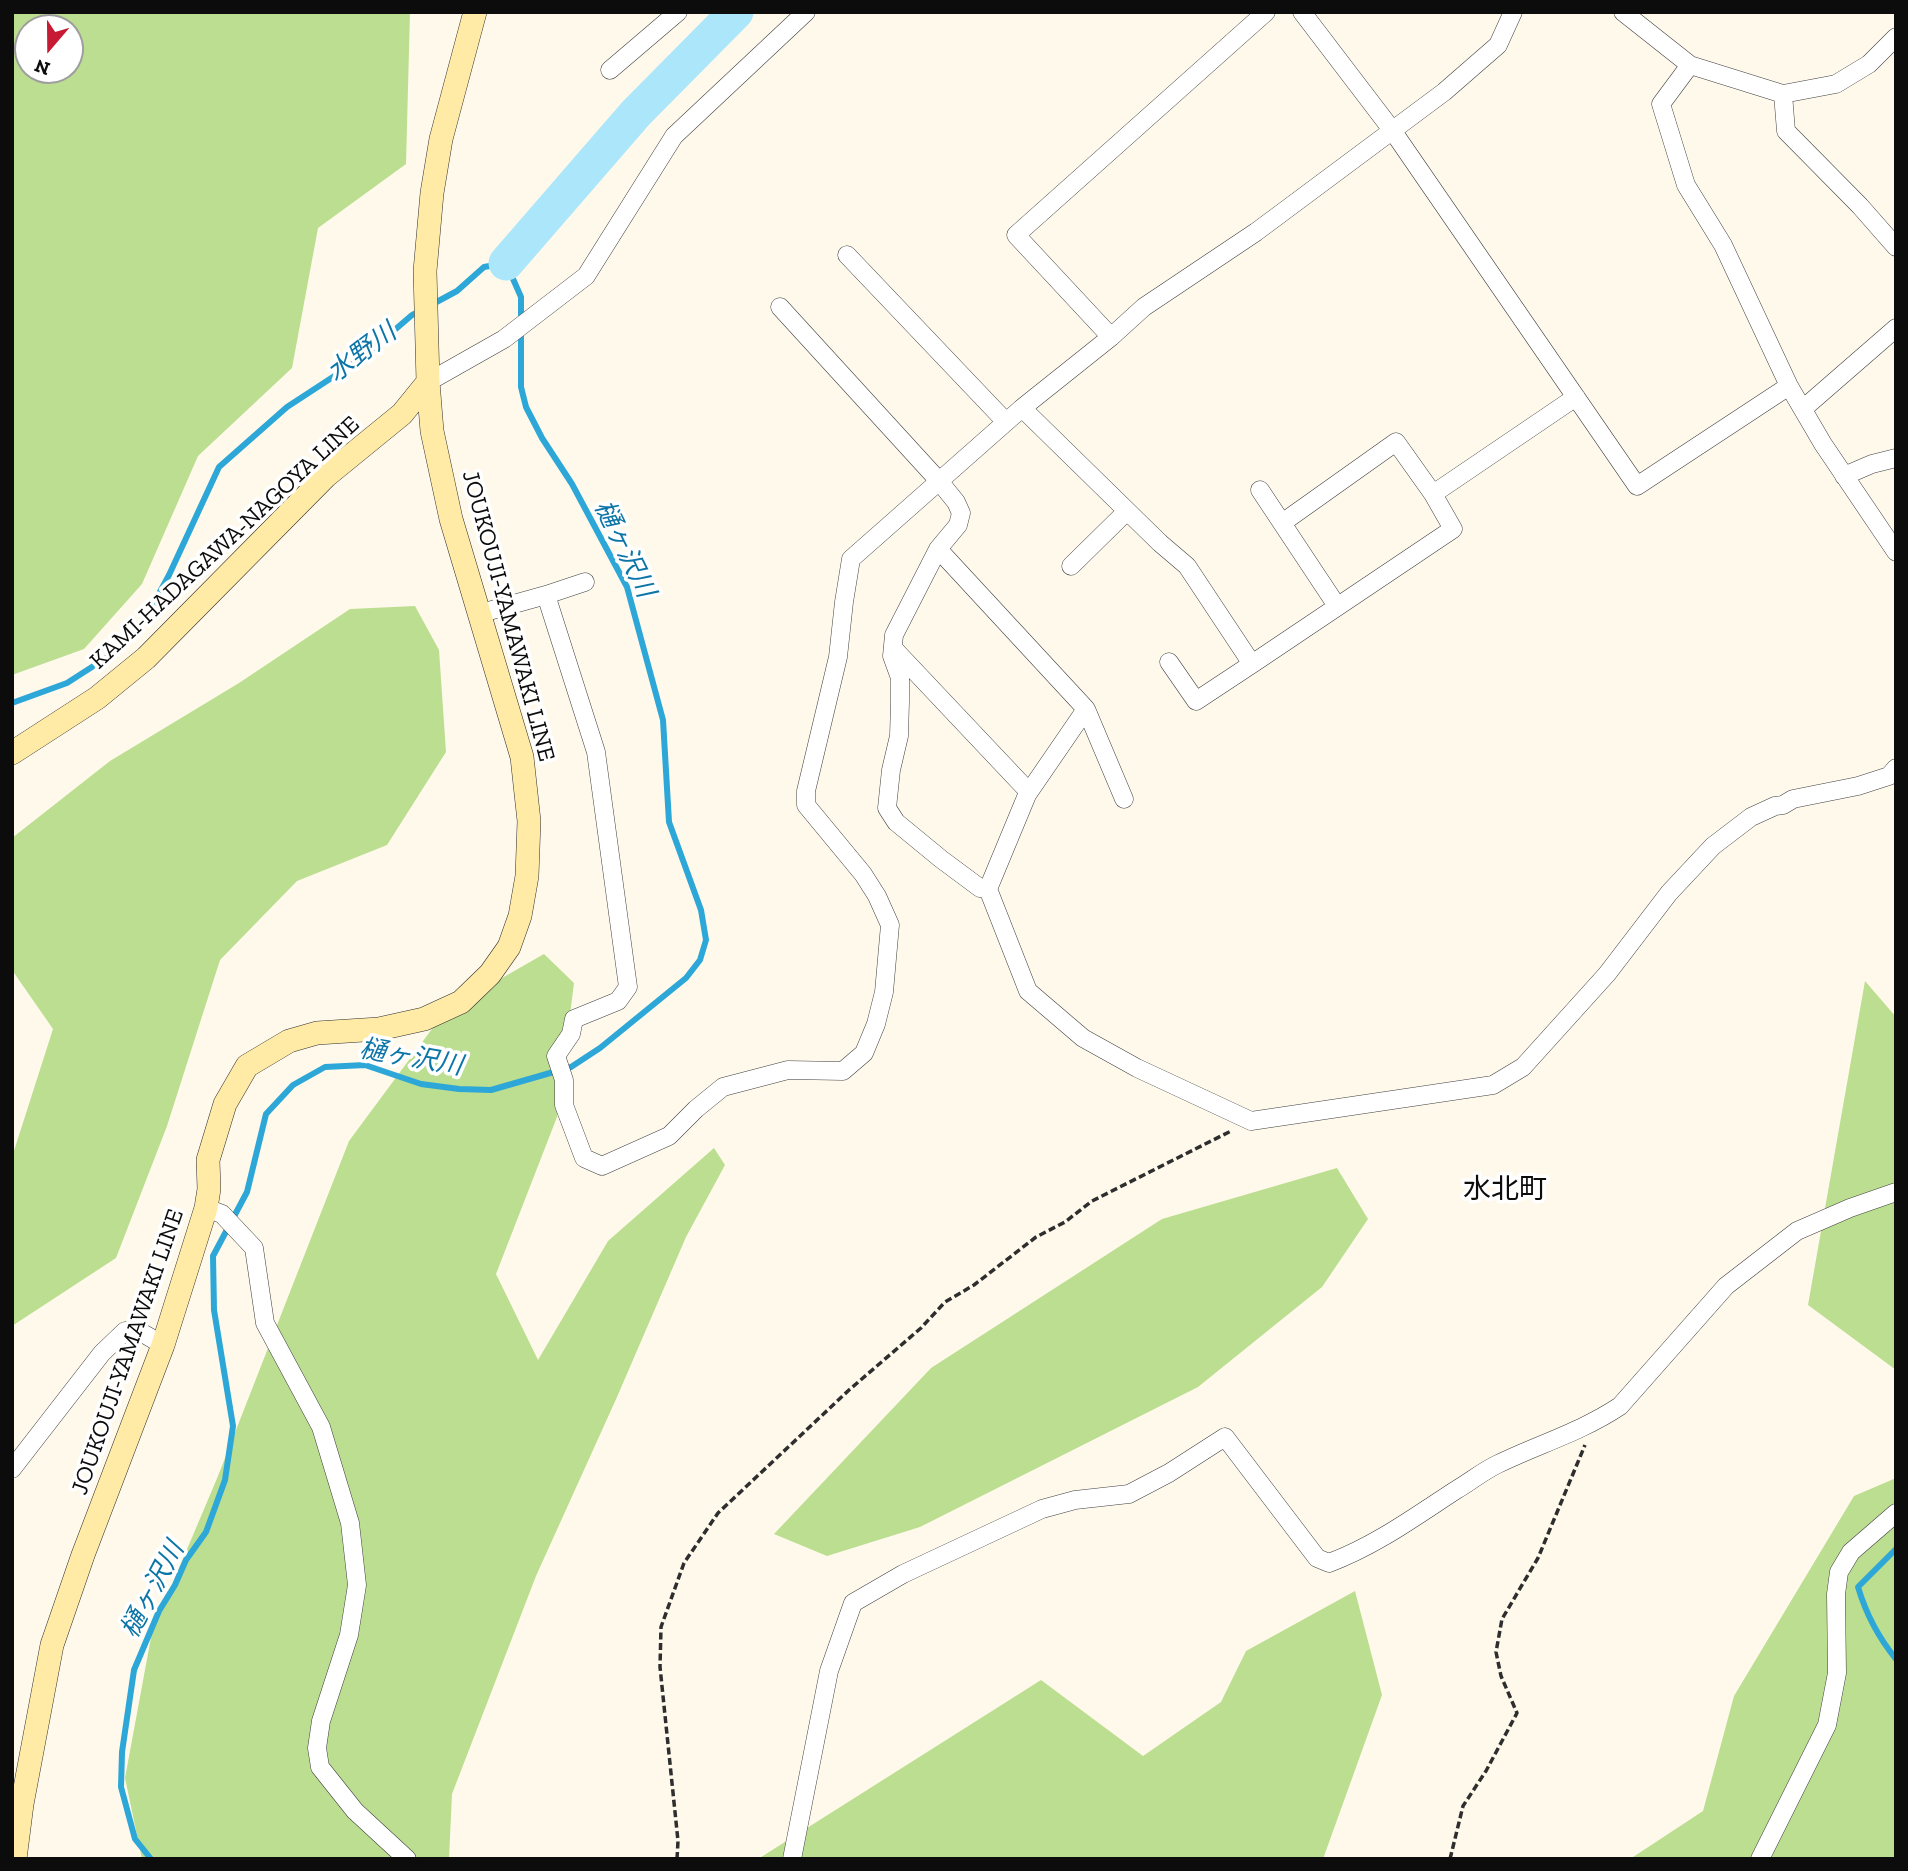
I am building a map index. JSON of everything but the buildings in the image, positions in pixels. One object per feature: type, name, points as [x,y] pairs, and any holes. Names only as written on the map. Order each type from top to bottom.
[{"type":"main road","name":"JOUKOUJI-YAMAWAKI LINE","points":[[15,1859],[26,1779],[52,1645],[83,1555],[214,1211],[209,1189],[208,1160],[225,1104],[247,1066],[289,1041],[317,1033],[379,1029],[424,1019],[461,1002],[490,974],[509,947],[520,916],[527,876],[529,821],[522,757],[452,519],[432,431],[428,382],[425,271],[432,193],[441,139],[475,12]]},
{"type":"main road","name":"KAMI-HADAGAWA-NAGOYA LINE","points":[[12,753],[97,698],[146,658],[326,476],[402,414],[428,382]]},
{"type":"street","points":[[610,70],[678,12]]},
{"type":"street","points":[[428,382],[504,338],[586,276],[674,136],[806,12]]},
{"type":"street","points":[[1111,337],[1016,234],[1266,12]]},
{"type":"street","points":[[1302,12],[1392,130],[1637,486],[1789,386]]},
{"type":"street","points":[[546,596],[596,752],[628,987],[618,1001],[574,1019],[572,1034],[556,1056],[564,1080],[564,1105],[583,1158],[602,1166],[669,1136],[723,1087],[788,1070],[843,1071],[864,1053],[876,1024],[884,992],[890,925],[863,874],[806,805],[806,791],[838,657],[852,559],[1022,408],[1144,307],[1256,232],[1444,92],[1498,45],[1513,12]]},
{"type":"street","points":[[1623,12],[1690,65],[1783,94],[1836,84],[1869,64],[1896,37]]},
{"type":"street","points":[[1690,65],[1661,104],[1686,186],[1723,246],[1789,386],[1844,477],[1896,552]]},
{"type":"street","points":[[1783,94],[1786,131],[1896,247]]},
{"type":"street","points":[[846,255],[1006,422]]},
{"type":"street","points":[[780,307],[939,481],[956,502],[961,513],[958,525],[938,549],[894,635],[892,656],[900,678],[900,702],[898,736],[887,808],[896,822],[941,859],[980,888],[988,889]]},
{"type":"street","points":[[1804,408],[1896,328]]},
{"type":"street","points":[[1433,494],[1576,397]]},
{"type":"street","points":[[1022,408],[1187,566],[1252,664]]},
{"type":"street","points":[[1169,662],[1196,701],[1453,529],[1433,494],[1396,442],[1282,523]]},
{"type":"street","points":[[1844,477],[1872,464],[1896,458]]},
{"type":"street","points":[[1260,490],[1337,606]]},
{"type":"street","points":[[1071,566],[1127,511]]},
{"type":"street","points":[[938,549],[1086,709],[1124,799]]},
{"type":"street","points":[[478,614],[546,596],[585,582]]},
{"type":"street","points":[[893,648],[1029,792]]},
{"type":"street","points":[[1086,709],[1029,792],[988,889],[1028,991],[1083,1038],[1137,1068],[1251,1121],[1493,1085],[1523,1067],[1607,974],[1669,893],[1713,846],[1751,817],[1775,806],[1783,806],[1793,799],[1858,786],[1889,776],[1896,768]]},
{"type":"street","points":[[792,1859],[829,1671],[853,1603],[903,1574],[1042,1509],[1075,1500],[1129,1494],[1169,1473],[1225,1437],[1317,1558],[1329,1563],[1399,1527],[1497,1465],[1594,1423],[1620,1406],[1726,1286],[1797,1231],[1896,1192]]},
{"type":"street","points":[[214,1211],[254,1248],[265,1323],[321,1426],[350,1523],[357,1585],[349,1634],[321,1720],[317,1748],[320,1767],[355,1811],[407,1859]]},
{"type":"street","points":[[12,1469],[102,1353],[125,1331],[139,1331],[163,1345]]},
{"type":"street","points":[[1760,1859],[1827,1725],[1837,1673],[1836,1594],[1839,1572],[1851,1552],[1896,1513]]},
{"type":"path","points":[[677,1859],[678,1841],[660,1667],[661,1627],[684,1563],[718,1513],[849,1390],[921,1328],[945,1302],[974,1285],[1036,1237],[1065,1222],[1092,1200],[1251,1121]]},
{"type":"path","points":[[1450,1859],[1463,1806],[1486,1771],[1517,1713],[1501,1676],[1496,1652],[1502,1619],[1538,1558],[1594,1423]]},
{"type":"green space","points":[[12,12],[410,12],[406,164],[318,228],[292,368],[198,456],[142,584],[84,649],[12,675]]},
{"type":"green space","points":[[415,606],[439,650],[446,752],[387,845],[297,881],[220,960],[167,1126],[116,1258],[12,1326],[12,1157],[53,1029],[12,970],[12,838],[110,761],[239,683],[350,609]]},
{"type":"green space","points":[[544,954],[574,983],[557,1117],[496,1274],[538,1360],[608,1241],[714,1148],[725,1165],[686,1237],[536,1576],[452,1794],[449,1859],[142,1859],[125,1778],[152,1632],[218,1476],[349,1141],[446,1010]]},
{"type":"green space","points":[[1865,981],[1896,1017],[1896,1370],[1808,1305]]},
{"type":"green space","points":[[1337,1168],[1368,1219],[1322,1287],[1198,1387],[920,1527],[827,1556],[774,1534],[931,1368],[1162,1219]]},
{"type":"green space","points":[[1896,1478],[1896,1859],[1630,1859],[1703,1811],[1734,1696],[1854,1496]]},
{"type":"green space","points":[[1355,1591],[1382,1695],[1323,1859],[758,1859],[1041,1680],[1143,1756],[1221,1702],[1246,1651]]},
{"type":"waterway","name":"水野川","points":[[506,263],[636,113],[736,12]]},
{"type":"waterway","name":"樋ヶ沢川","points":[[151,1859],[135,1839],[121,1787],[122,1752],[134,1670],[159,1611],[186,1560],[206,1532],[225,1480],[233,1426],[214,1310],[213,1256],[247,1192],[266,1114],[293,1085],[325,1067],[365,1065],[421,1084],[491,1090],[571,1067],[600,1048],[686,978],[700,960],[706,940],[701,910],[669,822],[663,720],[627,587],[572,484],[542,438],[526,407],[521,387],[521,297],[506,263],[484,267],[457,291],[431,305]]},
{"type":"waterway","name":"水野川","points":[[12,703],[67,683],[120,649],[148,614],[219,467],[287,407],[362,358],[421,310]]},
{"type":"waterway","points":[[1896,1549],[1858,1587],[1873,1625],[1896,1659]]},
{"type":"district","name":"水北町","points":[[1505,1190]]}]
